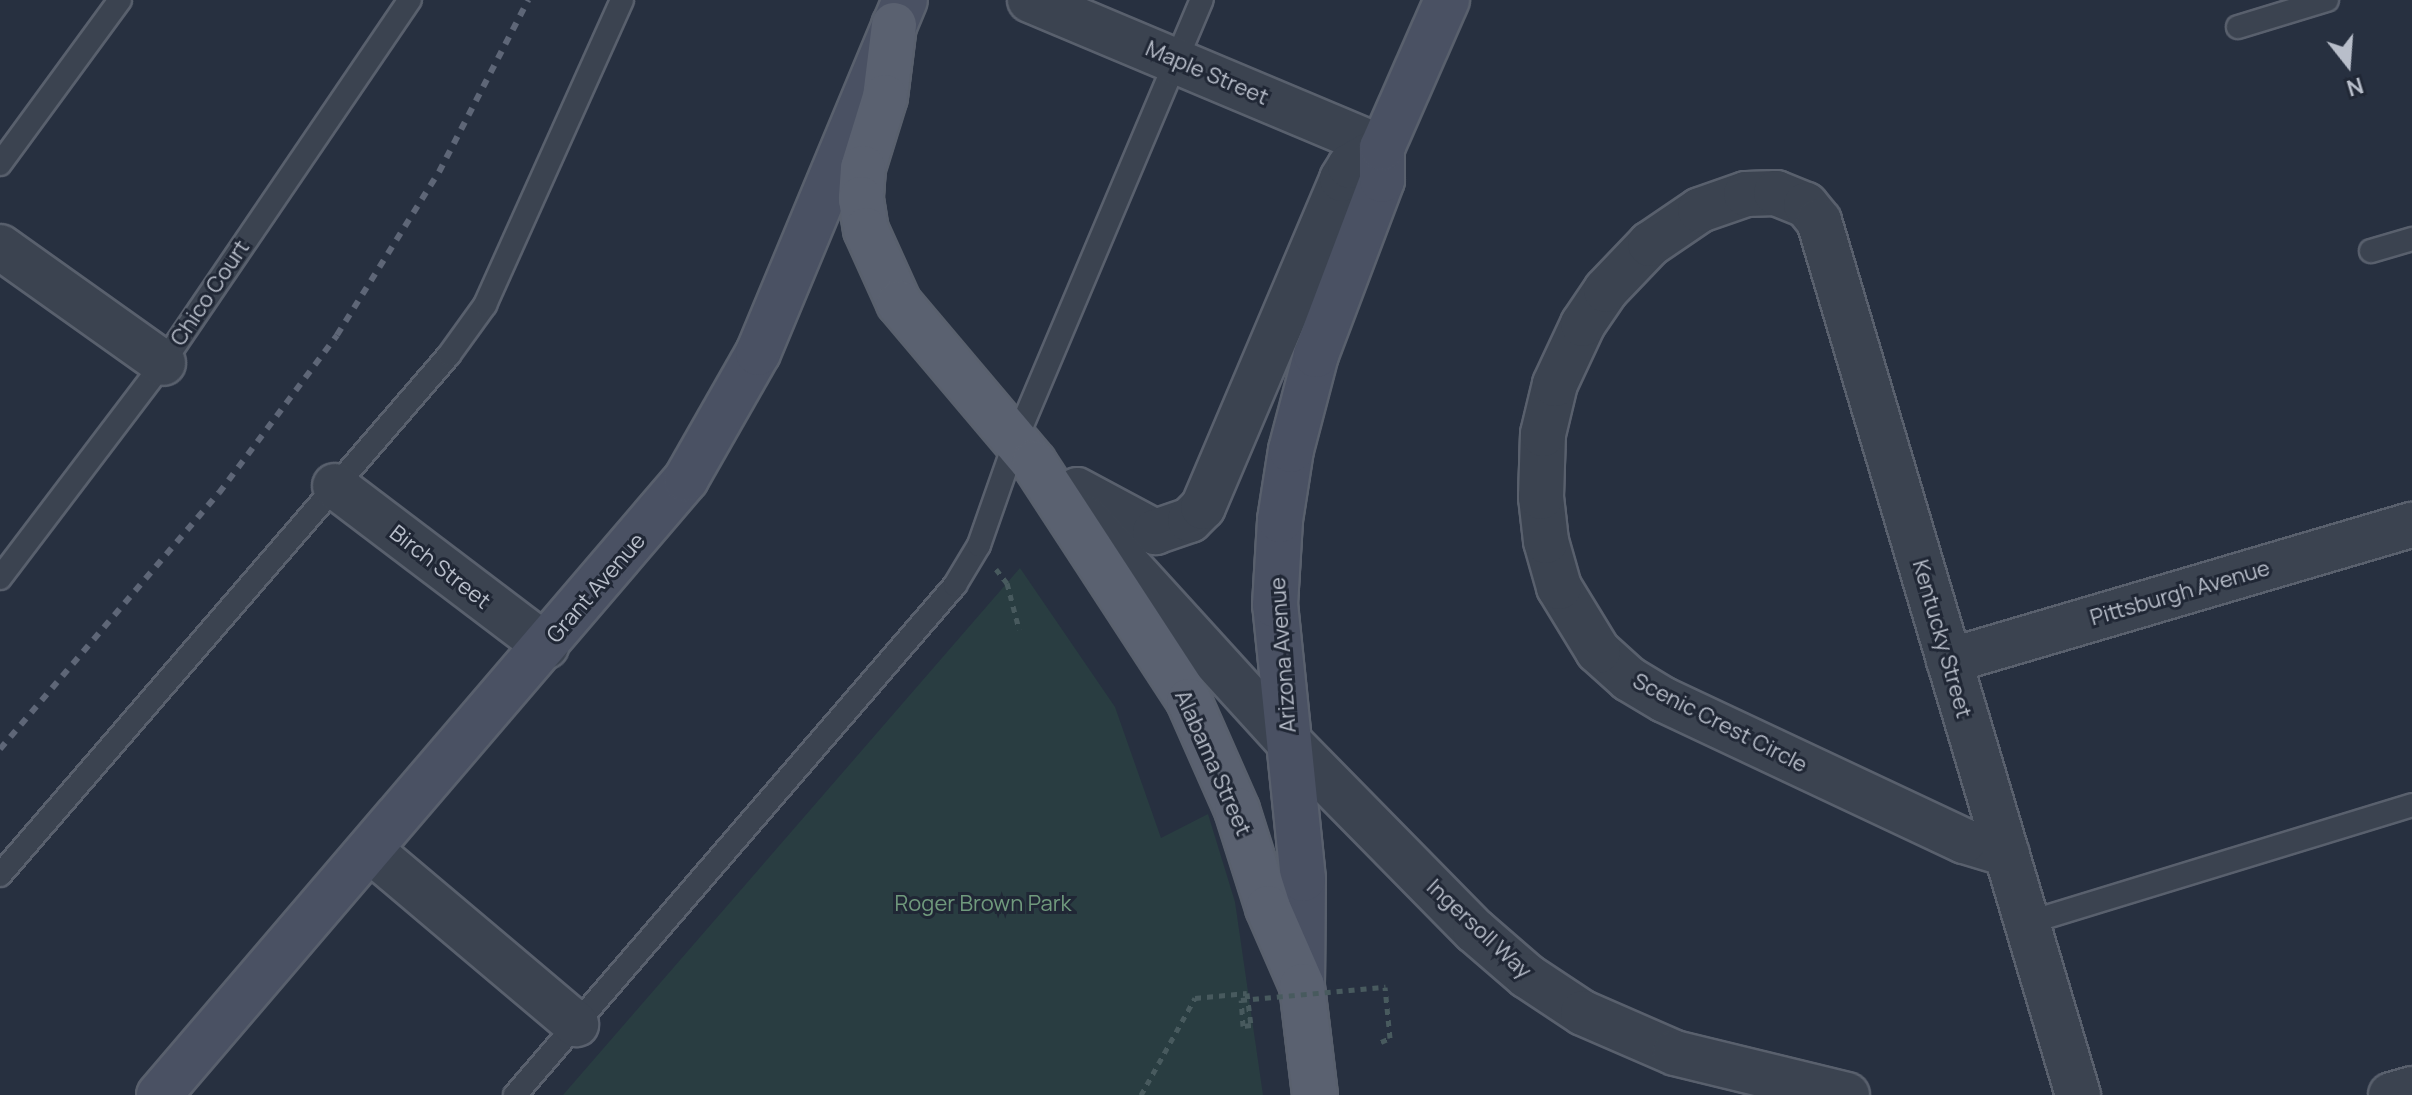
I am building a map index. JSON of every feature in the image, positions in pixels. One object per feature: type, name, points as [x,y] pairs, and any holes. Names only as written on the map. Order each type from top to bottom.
[{"type":"main road","name":"Arizona Avenue","points":[[1302,986],[1303,879],[1275,605],[1291,450],[1316,355],[1382,180],[1382,148],[1447,0]]},
{"type":"main road","name":"Alabama Street","points":[[900,13],[885,97],[863,168],[866,230],[899,303],[1024,452],[1189,701],[1237,810],[1268,908],[1302,986],[1315,1095]]},
{"type":"main road","name":"Grant Avenue","points":[[159,1095],[635,543],[712,438],[758,353],[900,13]]},
{"type":"street","name":"Maple Street","points":[[1030,0],[1382,148]]},
{"type":"street","points":[[1024,452],[1144,529],[1155,532],[1190,520],[1203,507],[1342,179],[1350,166],[1382,148]]},
{"type":"street","name":"Scenic Crest Circle","points":[[1788,195],[1746,194],[1700,210],[1650,244],[1583,324],[1555,384],[1543,434],[1541,497],[1546,541],[1559,587],[1598,651],[1652,693],[1964,841],[2007,854]]},
{"type":"street","name":"Kentucky Street","points":[[1788,195],[1819,221],[2007,854],[2030,922],[2078,1095]]},
{"type":"street","points":[[0,247],[163,363]]},
{"type":"street","name":"Alabama Street","points":[[1024,452],[1289,742]]},
{"type":"street","name":"Birch Street","points":[[335,486],[546,646]]},
{"type":"street","name":"Pittsburgh Avenue","points":[[1949,661],[2412,525]]},
{"type":"street","name":"Ingersoll Way","points":[[1289,742],[1475,931],[1527,976],[1583,1013],[1675,1053],[1847,1095]]},
{"type":"street","points":[[370,850],[576,1024]]},
{"type":"street","points":[[2391,1095],[2412,1089]]},
{"type":"lane","points":[[0,164],[120,0]]},
{"type":"lane","name":"Chico Court","points":[[0,578],[163,363],[410,0]]},
{"type":"lane","points":[[0,875],[449,355],[485,305],[622,0]]},
{"type":"lane","points":[[515,1095],[955,585],[979,545],[1024,452],[1202,0]]},
{"type":"lane","points":[[2238,27],[2327,0]]},
{"type":"lane","points":[[2371,251],[2412,239]]},
{"type":"lane","points":[[2030,922],[2412,805]]},
{"type":"path","points":[[979,545],[1007,583],[1019,629]]},
{"type":"path","points":[[1247,993],[1251,1025],[1243,1026],[1241,1000],[1385,987],[1390,1038],[1381,1042]]},
{"type":"path","points":[[1141,1095],[1195,998],[1258,992]]},
{"type":"green space","name":"Roger Brown Park","points":[[1020,568],[1115,707],[1161,838],[1208,814],[1235,902],[1263,1095],[563,1095]]},
{"type":"railway","points":[[0,749],[219,493],[337,335],[439,172],[528,0]]}]
